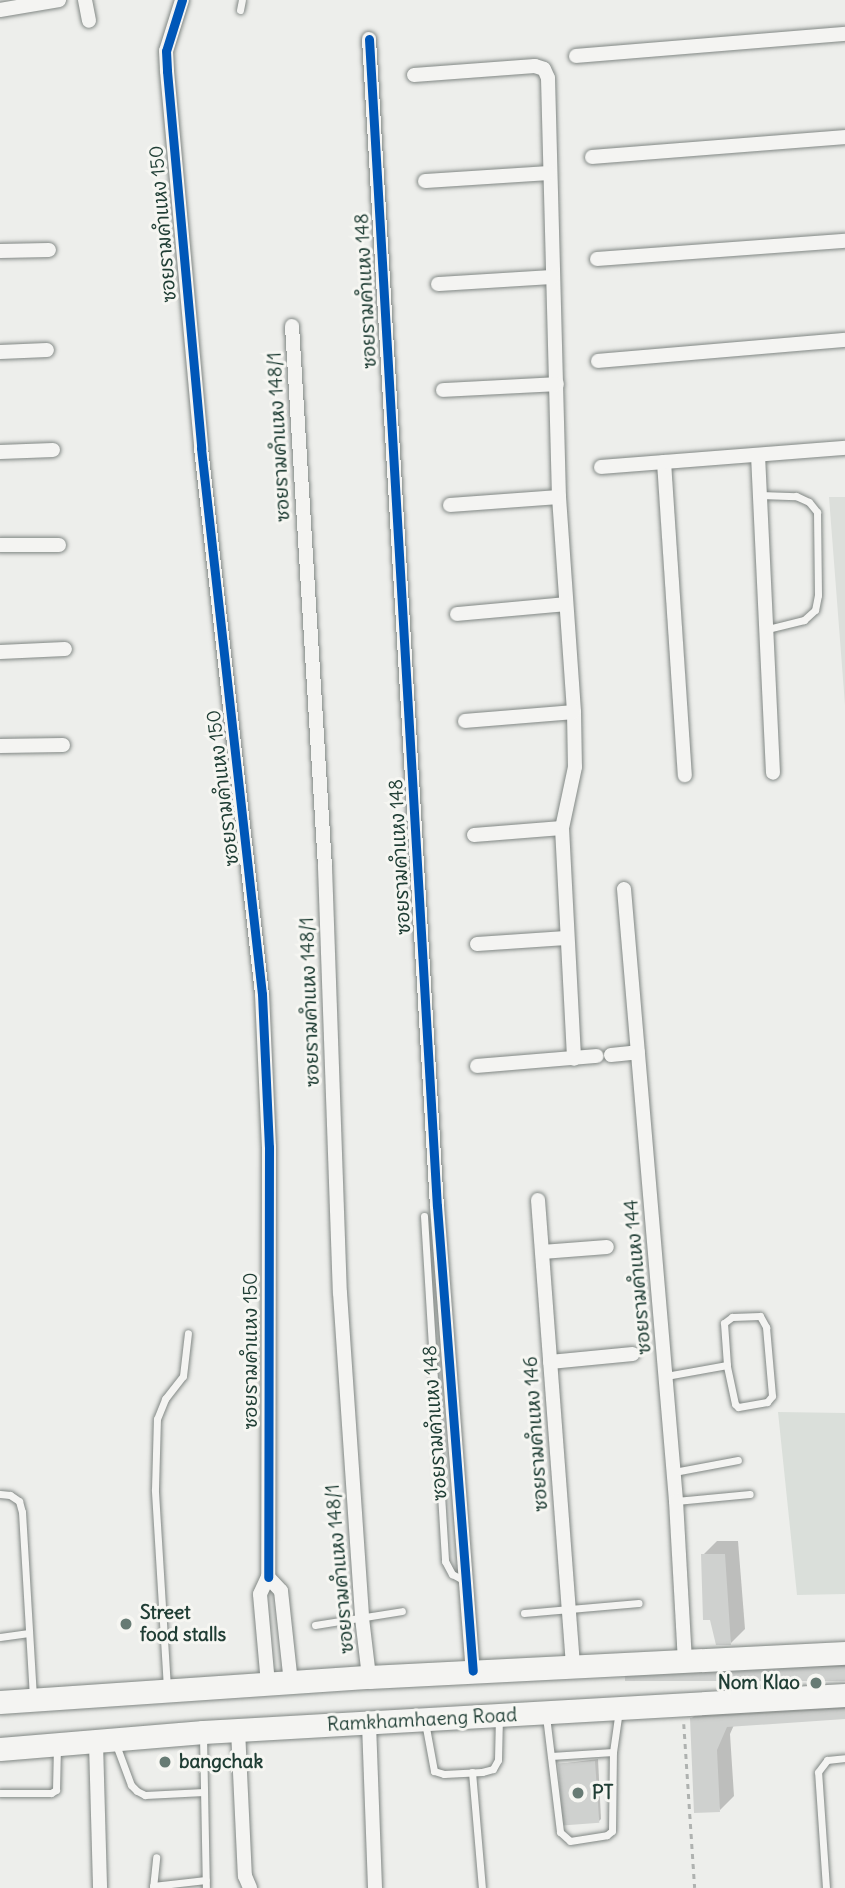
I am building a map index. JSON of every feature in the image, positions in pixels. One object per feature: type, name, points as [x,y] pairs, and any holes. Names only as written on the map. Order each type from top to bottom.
[{"type":"main road","points":[[0,1702],[573,1665],[845,1653]]},
{"type":"main road","name":"Ramkhamhaeng Road","points":[[0,1749],[203,1732],[845,1695]]},
{"type":"street","points":[[0,10],[60,0]]},
{"type":"street","points":[[85,0],[89,21]]},
{"type":"street","name":"ซอยรามคำแหง 150","points":[[181,1],[166,51],[167,71],[201,448],[262,994],[269,1147],[268,1577],[260,1594],[280,1683]]},
{"type":"street","points":[[576,56],[845,34]]},
{"type":"street","name":"ซอยรามคำแหง 148","points":[[369,39],[436,1178],[473,1671]]},
{"type":"street","points":[[414,75],[535,66],[544,69],[548,78],[559,497],[574,712],[575,767],[562,828],[574,1059]]},
{"type":"street","points":[[592,157],[845,136]]},
{"type":"street","points":[[425,181],[550,173]]},
{"type":"street","points":[[597,259],[845,241]]},
{"type":"street","points":[[0,251],[49,250]]},
{"type":"street","points":[[438,284],[553,277]]},
{"type":"street","name":"ซอยรามคำแหง 148/1","points":[[292,326],[325,867],[340,1293],[362,1618],[369,1677]]},
{"type":"street","points":[[598,361],[845,340]]},
{"type":"street","points":[[0,352],[47,350]]},
{"type":"street","points":[[443,390],[557,384]]},
{"type":"street","points":[[601,467],[845,448]]},
{"type":"street","points":[[0,452],[53,450]]},
{"type":"street","points":[[758,455],[773,773]]},
{"type":"street","points":[[664,462],[685,775]]},
{"type":"street","points":[[450,505],[559,497]]},
{"type":"street","points":[[0,545],[59,545]]},
{"type":"street","points":[[457,614],[566,604]]},
{"type":"street","points":[[0,652],[65,649]]},
{"type":"street","points":[[465,721],[574,712]]},
{"type":"street","points":[[0,746],[63,745]]},
{"type":"street","points":[[474,835],[562,828]]},
{"type":"street","name":"ซอยรามคำแหง 144","points":[[624,889],[674,1472],[685,1662]]},
{"type":"street","points":[[477,944],[566,938]]},
{"type":"street","points":[[477,1066],[638,1052]]},
{"type":"street","name":"ซอยรามคำแหง 146","points":[[538,1200],[573,1665]]},
{"type":"street","points":[[542,1252],[607,1247]]},
{"type":"street","points":[[550,1362],[633,1354]]},
{"type":"street","name":"ซอยรามคำแหง 150","points":[[268,1577],[281,1591],[280,1683]]},
{"type":"street","points":[[369,1724],[375,1888]]},
{"type":"street","points":[[237,1730],[245,1884]]},
{"type":"street","points":[[100,1888],[105,1742]]},
{"type":"lane","points":[[240,10],[242,0]]},
{"type":"lane","points":[[760,495],[796,496],[809,502],[817,512],[818,595],[815,610],[804,620],[766,629]]},
{"type":"lane","points":[[424,1216],[445,1561],[452,1574],[465,1581]]},
{"type":"lane","points":[[760,1316],[766,1327],[770,1400],[741,1407],[735,1404],[727,1364],[724,1323],[732,1317],[760,1316]]},
{"type":"lane","points":[[167,1690],[155,1489],[157,1419],[165,1399],[183,1376],[188,1334]]},
{"type":"lane","points":[[665,1376],[727,1364]]},
{"type":"lane","points":[[674,1472],[738,1460]]},
{"type":"lane","points":[[0,1494],[10,1494],[19,1501],[22,1512],[33,1700]]},
{"type":"lane","points":[[676,1501],[750,1494]]},
{"type":"lane","points":[[524,1613],[639,1602]]},
{"type":"lane","points":[[315,1625],[402,1611]]},
{"type":"lane","points":[[0,1637],[29,1633]]},
{"type":"lane","points":[[545,1713],[560,1832],[570,1841],[607,1835],[612,1831],[613,1752],[619,1709]]},
{"type":"lane","points":[[424,1720],[434,1771],[444,1774],[493,1769],[498,1760],[499,1716]]},
{"type":"lane","points":[[156,1857],[153,1887],[206,1884],[203,1732]]},
{"type":"lane","points":[[105,1742],[137,1791],[145,1795],[204,1792]]},
{"type":"lane","points":[[0,1793],[51,1793],[56,1790],[57,1745]]},
{"type":"lane","points":[[551,1756],[613,1752]]},
{"type":"lane","points":[[826,1888],[817,1772],[827,1760],[845,1758]]},
{"type":"lane","points":[[472,1772],[482,1888]]},
{"type":"path","points":[[682,1706],[695,1888]]},
{"type":"shaded area","points":[[829,497],[845,497],[845,705]]},
{"type":"shaded area","points":[[778,1412],[845,1413],[845,1594],[797,1595]]},
{"type":"building","points":[[701,1554],[725,1554],[731,1645],[716,1645],[710,1620],[703,1620]]},
{"type":"building","points":[[625,1667],[845,1667],[845,1681],[625,1681]]},
{"type":"building","points":[[845,1709],[845,1719],[727,1727],[717,1750],[720,1812],[694,1813],[690,1718]]},
{"type":"building","name":"PT","points":[[595,1761],[599,1823],[562,1825],[558,1764]]},
{"type":"cycle path","points":[[182,0],[166,51],[167,71],[201,448],[262,994],[269,1147],[268,1577]]},
{"type":"cycle path","points":[[369,39],[437,1206],[473,1671]]},
{"type":"place","name":"Street food stalls","points":[[126,1624]]},
{"type":"place","name":"Nom Klao","points":[[816,1683]]},
{"type":"place","name":"bangchak","points":[[165,1762]]},
{"type":"place","name":"PT","points":[[578,1793]]}]
